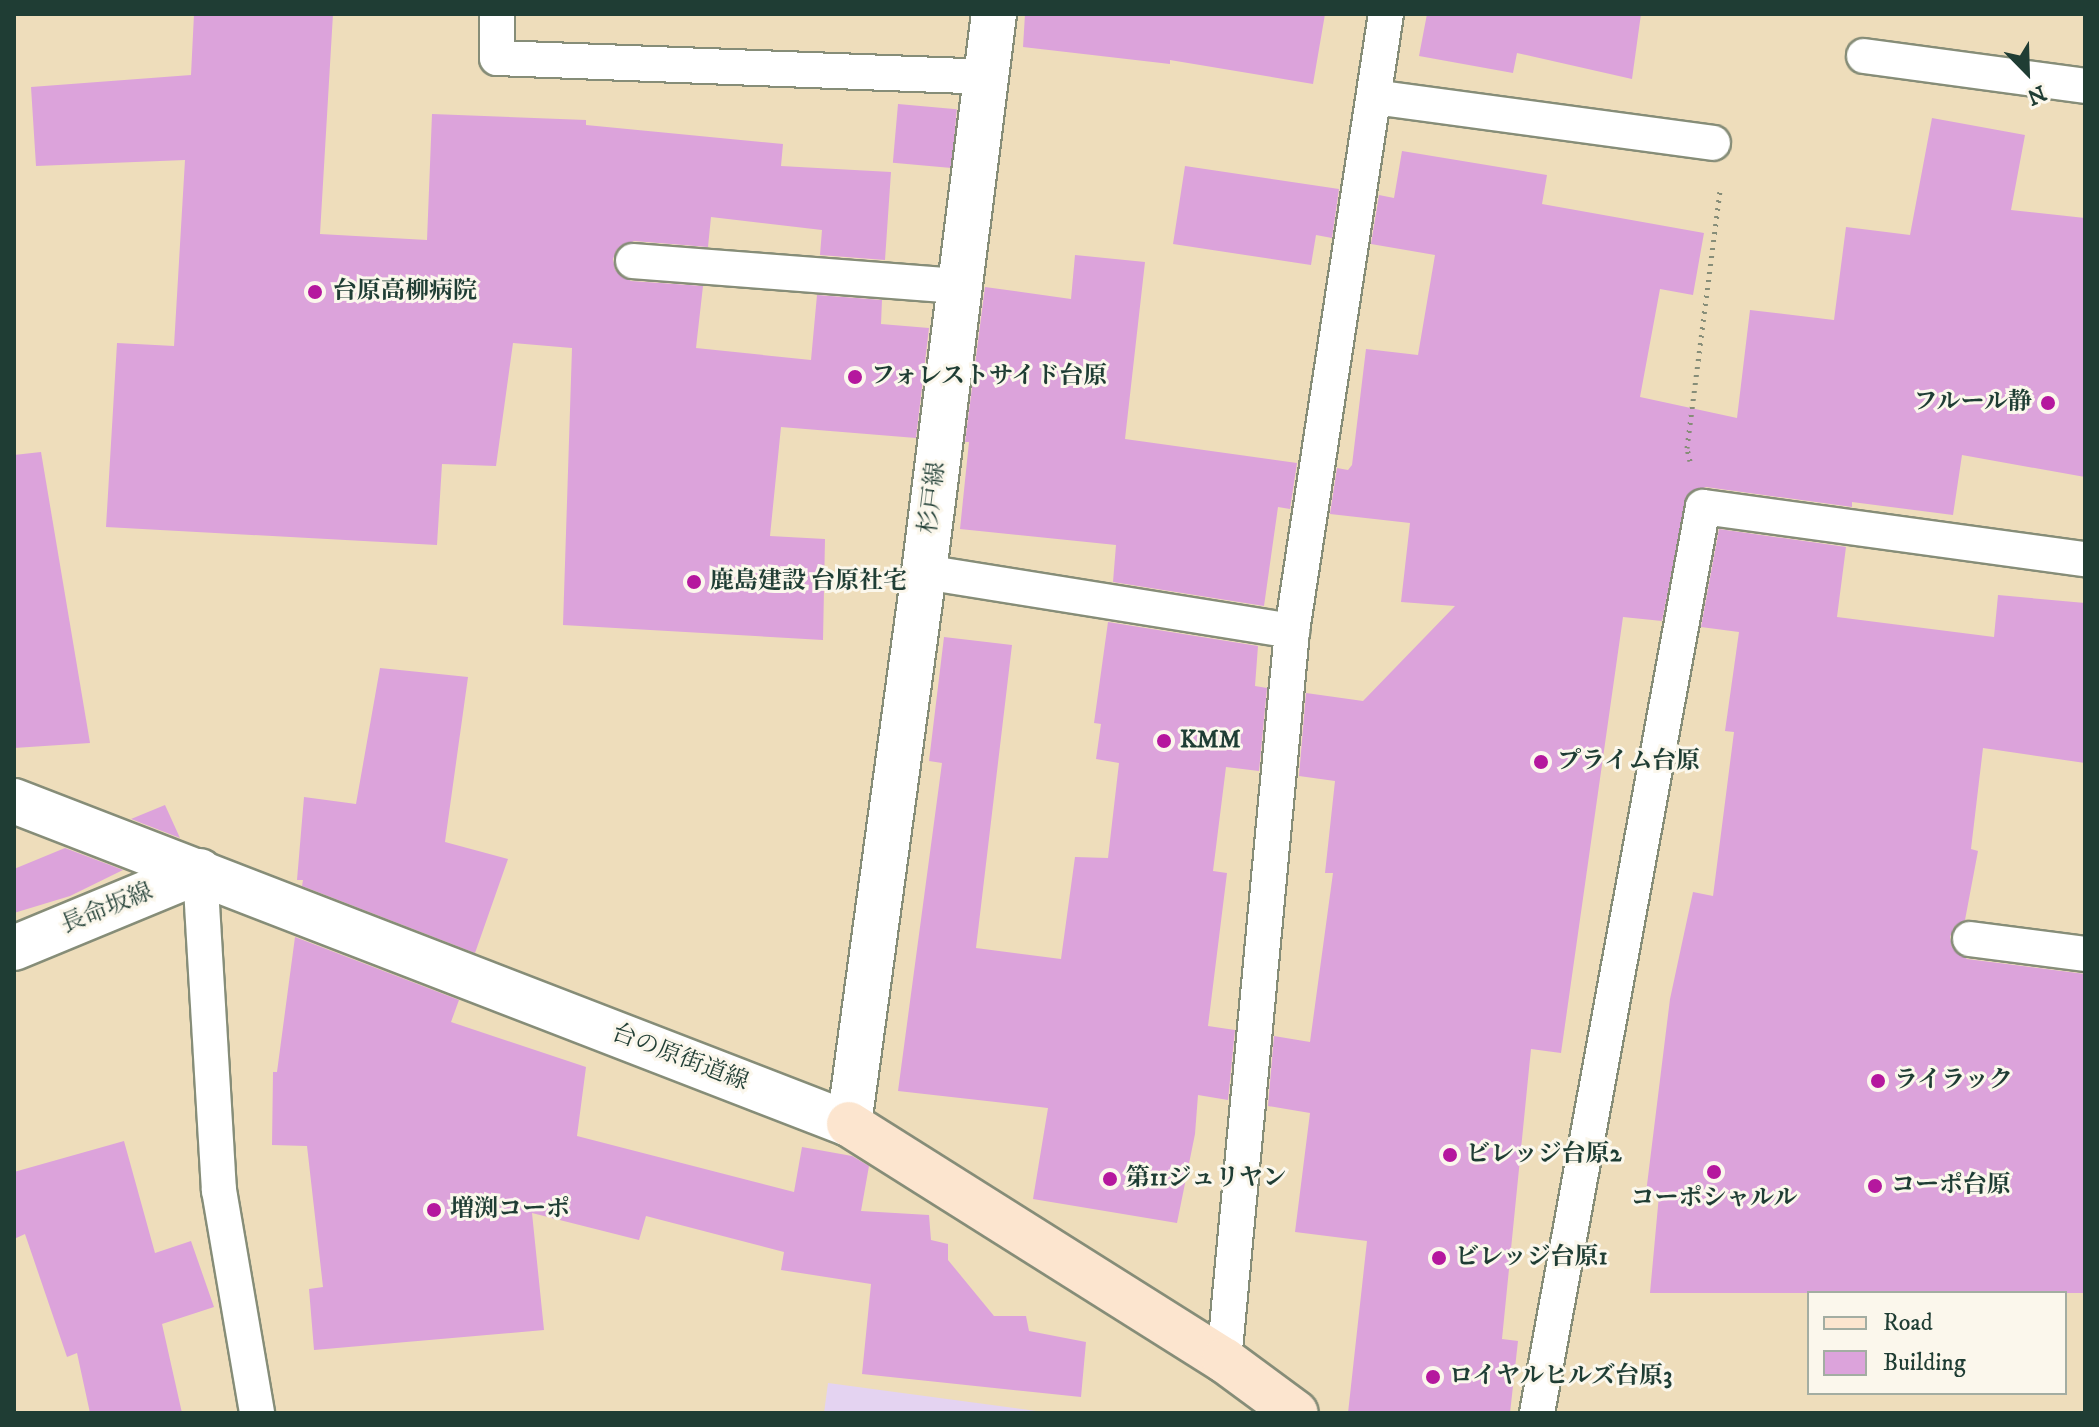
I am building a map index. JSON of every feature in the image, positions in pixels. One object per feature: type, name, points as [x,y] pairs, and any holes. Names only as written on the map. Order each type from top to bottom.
[{"type":"street","name":"杉戸線","points":[[849,1124],[924,572],[994,14]]},
{"type":"street","name":"台の原街道線","points":[[14,801],[849,1124],[1224,1360],[1296,1413]]},
{"type":"street","name":"長命坂線","points":[[14,948],[200,871]]},
{"type":"lane","points":[[497,14],[497,58],[986,77]]},
{"type":"lane","points":[[1224,1360],[1292,631],[1386,14]]},
{"type":"lane","points":[[1864,56],[2085,86]]},
{"type":"lane","points":[[1374,97],[1713,143]]},
{"type":"lane","points":[[633,261],[960,286]]},
{"type":"lane","points":[[1537,1413],[1703,507],[2085,559]]},
{"type":"lane","points":[[924,572],[1292,631]]},
{"type":"lane","points":[[200,871],[219,1190],[257,1413]]},
{"type":"lane","points":[[1970,939],[2085,954]]},
{"type":"path","points":[[1703,507],[1687,448],[1723,168],[1713,143]]},
{"type":"shaded area","points":[[828,1383],[1051,1413],[824,1413]]},
{"type":"building","points":[[194,14],[333,14],[320,234],[427,240],[432,114],[586,120],[586,125],[783,144],[781,166],[891,172],[885,260],[820,255],[822,230],[711,217],[708,247],[634,241],[617,249],[613,259],[615,270],[631,281],[703,286],[696,348],[811,360],[817,295],[882,300],[881,324],[929,328],[916,438],[781,427],[770,536],[825,539],[823,640],[563,625],[572,348],[513,343],[496,466],[442,464],[437,545],[106,527],[117,343],[174,346],[185,160],[36,166],[31,87],[191,75]]},
{"type":"building","points":[[1025,14],[1325,14],[1313,84],[1170,60],[1170,64],[1023,47]]},
{"type":"building","points":[[1427,14],[1641,14],[1632,79],[1517,53],[1513,73],[1419,56]]},
{"type":"building","points":[[898,104],[957,109],[952,168],[893,163]]},
{"type":"building","points":[[1932,118],[2025,135],[2011,210],[2085,218],[2085,477],[1962,455],[1953,515],[1852,502],[1852,507],[1706,487],[1687,495],[1662,621],[1623,617],[1561,1053],[1531,1049],[1502,1339],[1518,1341],[1510,1413],[1348,1413],[1367,1241],[1295,1232],[1310,1113],[1268,1106],[1274,1036],[1310,1042],[1333,873],[1325,873],[1335,781],[1299,776],[1306,693],[1363,701],[1455,606],[1401,602],[1410,523],[1330,514],[1337,468],[1348,470],[1352,465],[1366,349],[1418,355],[1435,255],[1371,244],[1379,195],[1394,198],[1402,151],[1547,175],[1542,204],[1704,233],[1693,295],[1660,289],[1640,397],[1737,418],[1750,310],[1834,320],[1846,227],[1910,235]]},
{"type":"building","points":[[1185,166],[1339,189],[1332,238],[1316,235],[1311,265],[1173,244]]},
{"type":"building","points":[[1075,255],[1145,262],[1125,439],[1297,463],[1290,509],[1278,507],[1264,606],[1113,582],[1116,545],[960,529],[969,442],[965,442],[985,287],[1071,299]]},
{"type":"building","points":[[41,452],[90,743],[14,748],[14,455]]},
{"type":"building","points":[[1719,529],[1846,547],[1837,617],[1994,637],[1998,595],[2085,603],[2085,763],[1983,748],[1971,849],[1978,851],[1965,920],[1955,926],[1950,937],[1952,947],[1967,959],[2085,974],[2085,1293],[1650,1293],[1659,1195],[1646,1193],[1670,999],[1693,892],[1713,896],[1734,732],[1725,731],[1739,632],[1701,627]]},
{"type":"building","points":[[1108,622],[1258,646],[1255,686],[1267,688],[1259,771],[1226,767],[1213,871],[1227,873],[1208,1026],[1235,1030],[1228,1100],[1198,1095],[1195,1134],[1177,1223],[1033,1199],[1048,1108],[898,1091],[942,763],[929,761],[944,637],[1012,645],[976,948],[1061,959],[1075,857],[1108,858],[1119,763],[1096,759],[1101,724],[1094,723]]},
{"type":"building","points":[[380,668],[468,677],[445,842],[508,859],[475,953],[302,886],[303,880],[297,880],[304,797],[356,804]]},
{"type":"building","points":[[165,805],[180,838],[131,819]]},
{"type":"building","points":[[65,848],[123,870],[70,896],[14,913],[14,869]]},
{"type":"building","points":[[295,937],[459,1000],[451,1022],[586,1067],[577,1136],[794,1192],[802,1147],[852,1156],[869,1166],[861,1211],[929,1215],[931,1240],[948,1244],[948,1260],[994,1316],[1026,1316],[1029,1331],[1086,1342],[1081,1397],[862,1374],[871,1284],[781,1270],[784,1252],[646,1216],[639,1240],[532,1213],[544,1330],[314,1350],[309,1289],[323,1287],[307,1146],[272,1145],[273,1072],[277,1072]]},
{"type":"building","points":[[124,1141],[155,1253],[191,1241],[214,1307],[162,1324],[182,1413],[90,1413],[77,1353],[67,1357],[25,1234],[14,1239],[14,1172]]},
{"type":"place","name":"台原高柳病院","points":[[315,292]]},
{"type":"place","name":"フォレストサイド台原","points":[[855,377]]},
{"type":"place","name":"フルール静","points":[[2048,403]]},
{"type":"place","name":"鹿島建設 台原社宅","points":[[694,582]]},
{"type":"place","name":"KMM","points":[[1164,741]]},
{"type":"place","name":"プライム台原","points":[[1541,762]]},
{"type":"place","name":"ライラック","points":[[1878,1081]]},
{"type":"place","name":"ビレッジ台原2","points":[[1450,1155]]},
{"type":"place","name":"コーポシャルル","points":[[1714,1172]]},
{"type":"place","name":"第11ジュリヤン","points":[[1110,1179]]},
{"type":"place","name":"コーポ台原","points":[[1875,1186]]},
{"type":"place","name":"増渕コーポ","points":[[434,1210]]},
{"type":"place","name":"ビレッジ台原1","points":[[1439,1258]]},
{"type":"place","name":"ロイヤルヒルズ台原3","points":[[1433,1377]]}]
